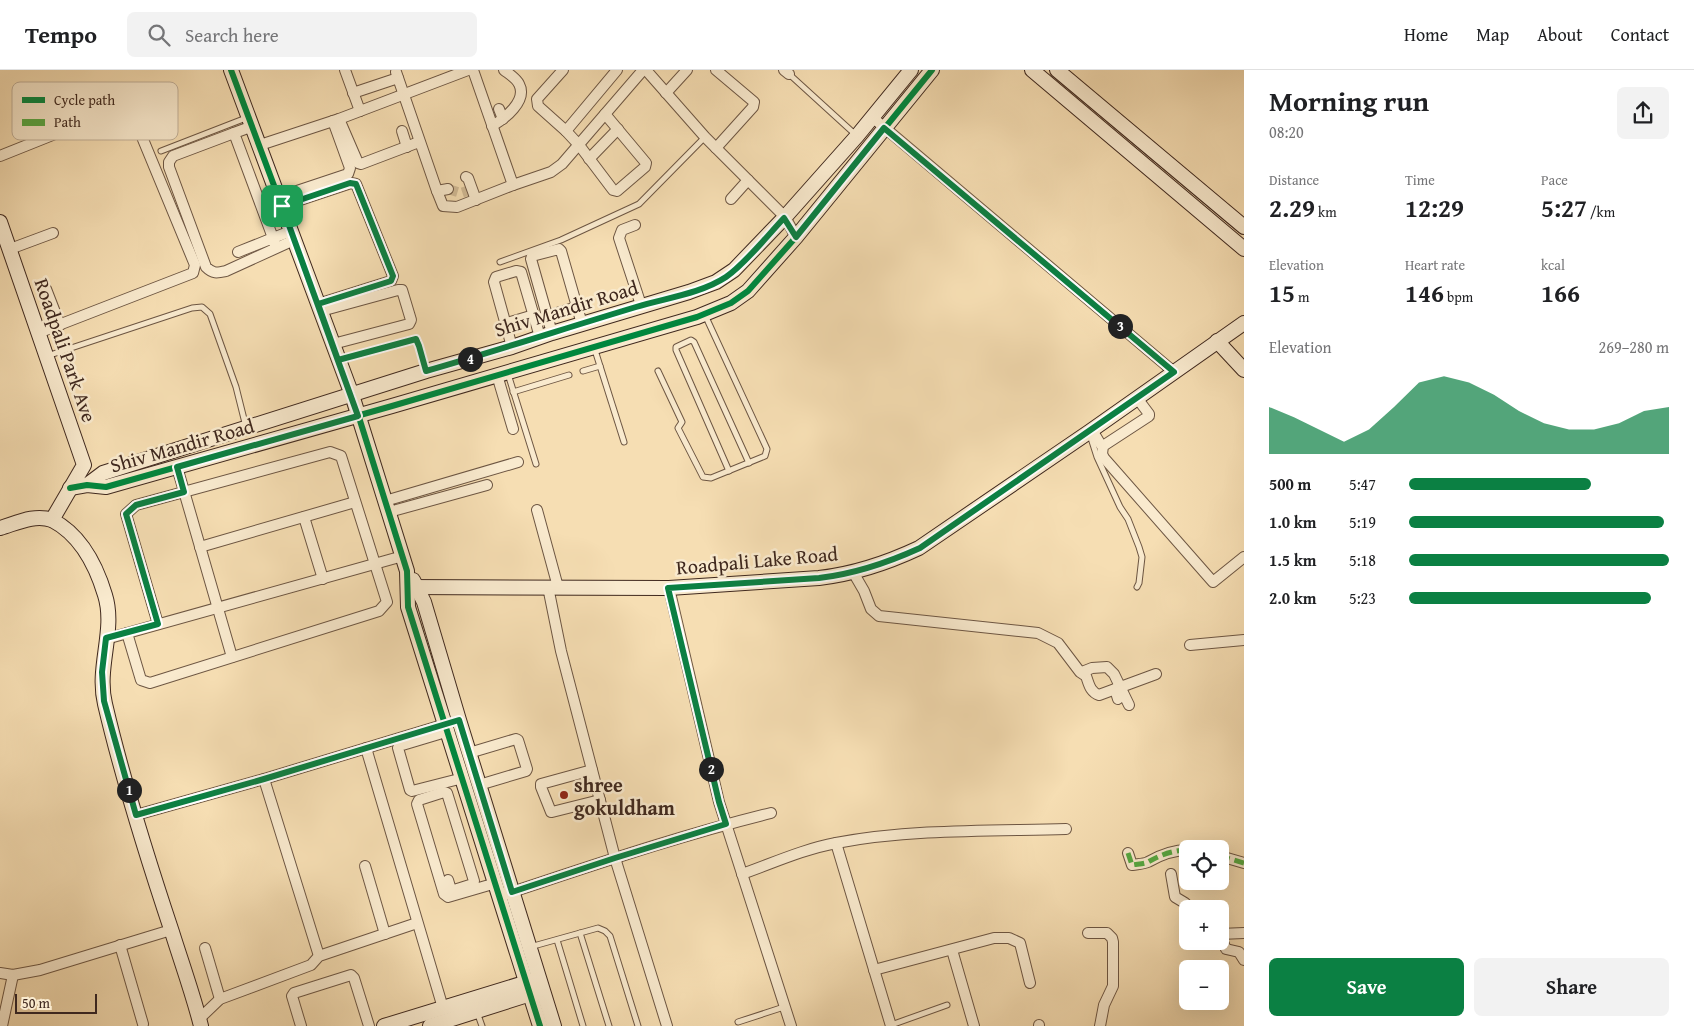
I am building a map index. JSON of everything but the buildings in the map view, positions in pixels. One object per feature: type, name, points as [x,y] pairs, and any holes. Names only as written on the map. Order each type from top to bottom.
[{"type":"street","points":[[232,70],[352,395],[412,587],[408,608],[451,725],[463,778],[535,986],[554,1026]]},
{"type":"street","points":[[345,70],[360,111]]},
{"type":"street","points":[[260,145],[336,120],[468,70]]},
{"type":"street","points":[[473,70],[513,185]]},
{"type":"street","points":[[492,126],[501,114],[518,101],[520,94],[519,84],[504,70]]},
{"type":"street","points":[[563,70],[538,99],[538,106],[566,131],[613,190],[617,191],[645,167],[646,163],[605,114]]},
{"type":"street","points":[[566,131],[617,70]]},
{"type":"street","points":[[353,93],[397,74],[430,170],[443,190],[443,206],[449,208],[457,207],[551,172],[562,164],[645,70],[706,138],[784,218],[796,237]]},
{"type":"street","points":[[666,93],[687,70]]},
{"type":"street","points":[[716,70],[754,102],[753,107],[716,148]]},
{"type":"street","name":"Shiv Mandir Road","points":[[87,485],[103,473],[426,371],[512,347],[641,305],[689,292],[726,277],[784,218],[857,136],[910,70]]},
{"type":"street","name":"Shiv Mandir Road","points":[[87,485],[106,487],[358,416],[704,315],[731,303],[748,291],[796,237],[932,70]]},
{"type":"street","points":[[1032,70],[1244,249]]},
{"type":"street","points":[[1057,70],[1244,227]]},
{"type":"street","points":[[872,117],[1174,372]]},
{"type":"street","points":[[336,120],[358,163],[361,164],[419,142]]},
{"type":"street","points":[[280,202],[348,174],[350,168],[336,120]]},
{"type":"street","points":[[251,121],[234,133],[173,156],[169,162],[169,167],[206,267],[211,272],[226,271],[274,243],[293,235]]},
{"type":"street","points":[[588,158],[618,129]]},
{"type":"street","points":[[402,132],[408,147]]},
{"type":"street","points":[[234,133],[274,243]]},
{"type":"street","points":[[0,156],[40,140]]},
{"type":"street","points":[[38,333],[194,273],[195,264],[143,140]]},
{"type":"street","points":[[430,170],[441,167]]},
{"type":"street","points":[[466,177],[476,200]]},
{"type":"street","points":[[731,199],[748,180]]},
{"type":"street","points":[[280,202],[350,183],[356,184],[393,276],[391,281],[320,308]]},
{"type":"street","name":"Roadpali Park Ave","points":[[0,222],[84,465],[70,488]]},
{"type":"street","points":[[635,225],[622,230],[620,238],[641,305]]},
{"type":"street","points":[[10,249],[52,233]]},
{"type":"street","points":[[238,252],[274,243]]},
{"type":"street","points":[[546,335],[547,316],[531,259],[532,256],[559,249],[561,251],[582,324]]},
{"type":"street","points":[[512,347],[507,323],[494,282],[496,277],[516,271],[521,272],[534,315],[546,335]]},
{"type":"street","points":[[46,289],[60,325]]},
{"type":"street","points":[[320,308],[402,290],[411,320],[409,324],[333,344]]},
{"type":"street","points":[[547,316],[577,307]]},
{"type":"street","points":[[507,323],[534,315]]},
{"type":"street","name":"Roadpali Lake Road","points":[[412,587],[668,588],[819,578],[853,572],[894,560],[920,548],[1244,323]]},
{"type":"street","points":[[1217,341],[1244,370]]},
{"type":"street","points":[[502,373],[514,429]]},
{"type":"street","points":[[1137,398],[1150,414],[1149,416],[1104,446],[1102,454],[1104,458],[1213,582],[1244,557]]},
{"type":"street","points":[[1091,431],[1100,445],[1104,446]]},
{"type":"street","points":[[127,633],[141,680],[150,684],[379,611],[387,602],[341,456],[330,452],[136,505],[126,514],[158,624]]},
{"type":"street","points":[[387,506],[518,462]]},
{"type":"street","points":[[177,467],[232,657]]},
{"type":"street","points":[[52,520],[70,488],[87,485]]},
{"type":"street","points":[[387,506],[487,485]]},
{"type":"street","points":[[200,547],[355,502]]},
{"type":"street","points":[[537,510],[553,587],[561,651],[615,858],[667,1026]]},
{"type":"street","points":[[0,528],[34,517],[52,520],[71,532],[84,548],[96,569],[106,596],[109,611],[102,672],[104,701],[136,815],[200,1022]]},
{"type":"street","points":[[304,517],[322,578]]},
{"type":"street","points":[[106,638],[403,556]]},
{"type":"street","points":[[853,572],[864,591],[871,609],[879,616],[1038,633],[1058,643],[1071,662],[1086,676],[1094,693],[1105,699],[1118,688],[1156,674]]},
{"type":"street","points":[[668,588],[717,793],[791,1026]]},
{"type":"street","points":[[1190,646],[1244,640]]},
{"type":"street","points":[[1082,672],[1092,668],[1107,667],[1114,674],[1118,688],[1118,700]]},
{"type":"street","points":[[1118,688],[1130,705]]},
{"type":"street","points":[[136,815],[451,725]]},
{"type":"street","points":[[451,725],[469,753],[479,784],[503,890],[530,948],[540,1026]]},
{"type":"street","points":[[451,725],[398,746],[398,748],[410,790],[412,791],[463,778]]},
{"type":"street","points":[[469,753],[518,740],[526,771],[479,784]]},
{"type":"street","points":[[366,748],[443,1008]]},
{"type":"street","points":[[592,770],[541,784],[541,787],[550,812],[600,800]]},
{"type":"street","points":[[264,779],[320,956]]},
{"type":"street","points":[[448,880],[451,890],[473,884],[474,881],[447,793],[444,792],[419,800],[417,804],[444,894],[448,897],[503,890],[726,824],[771,813]]},
{"type":"street","points":[[742,874],[801,853],[836,844],[912,834],[1066,830]]},
{"type":"street","points":[[836,844],[890,1026]]},
{"type":"street","points":[[1128,853],[1132,865],[1148,862],[1154,857],[1164,854],[1179,852]]},
{"type":"street","points":[[1229,859],[1244,863]]},
{"type":"street","points":[[365,866],[385,934]]},
{"type":"street","points":[[1170,874],[1175,897],[1180,900]]},
{"type":"street","points":[[200,1022],[220,999],[286,976],[311,965],[320,956],[417,923]]},
{"type":"street","points":[[0,973],[13,975],[40,970],[171,930]]},
{"type":"street","points":[[1088,933],[1107,933],[1113,942],[1112,986],[1104,1005],[1100,1026]]},
{"type":"street","points":[[1229,934],[1244,933]]},
{"type":"street","points":[[874,970],[994,938],[1009,938],[1020,943],[1030,984]]},
{"type":"street","points":[[120,945],[143,1024]]},
{"type":"street","points":[[205,948],[220,999]]},
{"type":"street","points":[[952,950],[974,1026]]},
{"type":"street","points":[[1229,950],[1239,952],[1244,960]]},
{"type":"street","points":[[2,1026],[13,975]]},
{"type":"street","points":[[301,1026],[292,996],[294,994],[351,976],[354,978],[369,1026]]},
{"type":"street","points":[[384,1026],[443,1008],[535,986]]},
{"type":"street","points":[[430,1026],[477,1012],[535,986]]},
{"type":"lane","points":[[786,72],[857,136]]},
{"type":"lane","points":[[161,151],[251,121]]},
{"type":"lane","points":[[500,262],[561,240],[639,204],[706,138]]},
{"type":"lane","points":[[47,356],[192,308],[202,307],[210,314],[236,387],[246,428]]},
{"type":"lane","points":[[658,371],[682,422],[678,428],[703,477],[711,478],[765,456],[767,449],[704,315]]},
{"type":"lane","points":[[338,360],[416,339],[426,371]]},
{"type":"lane","points":[[729,471],[676,350],[676,347],[691,340],[694,342],[749,463]]},
{"type":"lane","points":[[594,346],[624,442]]},
{"type":"lane","points":[[583,371],[600,366]]},
{"type":"lane","points":[[502,373],[513,392],[536,464]]},
{"type":"lane","points":[[513,392],[569,375]]},
{"type":"lane","points":[[1091,431],[1097,457],[1120,508],[1128,519],[1142,557],[1139,583],[1136,587]]},
{"type":"lane","points":[[530,948],[598,928],[605,931],[610,936],[638,1026]]},
{"type":"lane","points":[[580,933],[609,1026]]},
{"type":"lane","points":[[557,940],[584,1026]]},
{"type":"lane","points":[[890,1026],[947,1005]]},
{"type":"lane","points":[[738,1022],[784,1007]]},
{"type":"lane","points":[[477,1012],[482,1026]]},
{"type":"tunnel","points":[[448,189],[461,193],[470,190]]},
{"type":"marked path","points":[[1128,853],[1132,865],[1146,863],[1162,855],[1179,851]]},
{"type":"marked path","points":[[1229,859],[1244,863]]},
{"type":"cycle path","points":[[231,70],[352,395],[407,571],[408,607],[540,1026]]},
{"type":"cycle path","points":[[70,488],[87,485],[106,487],[697,317],[731,303],[748,291],[796,237],[932,70]]},
{"type":"place","name":"shree gokuldham","points":[[564,795]]},
{"type":"route","points":[[282,206],[338,360],[352,395],[358,416],[177,467],[184,492],[136,505],[126,514],[158,624],[106,638],[102,672],[104,701],[136,815],[264,779],[459,720],[512,892],[726,824],[719,802],[668,588],[838,576],[894,560],[920,548],[1174,372],[884,128],[796,237],[784,218],[726,277],[689,292],[641,305],[512,347],[426,371],[416,339],[410,339],[338,360],[318,304],[391,281],[393,276],[356,184],[350,183],[282,206]]}]
